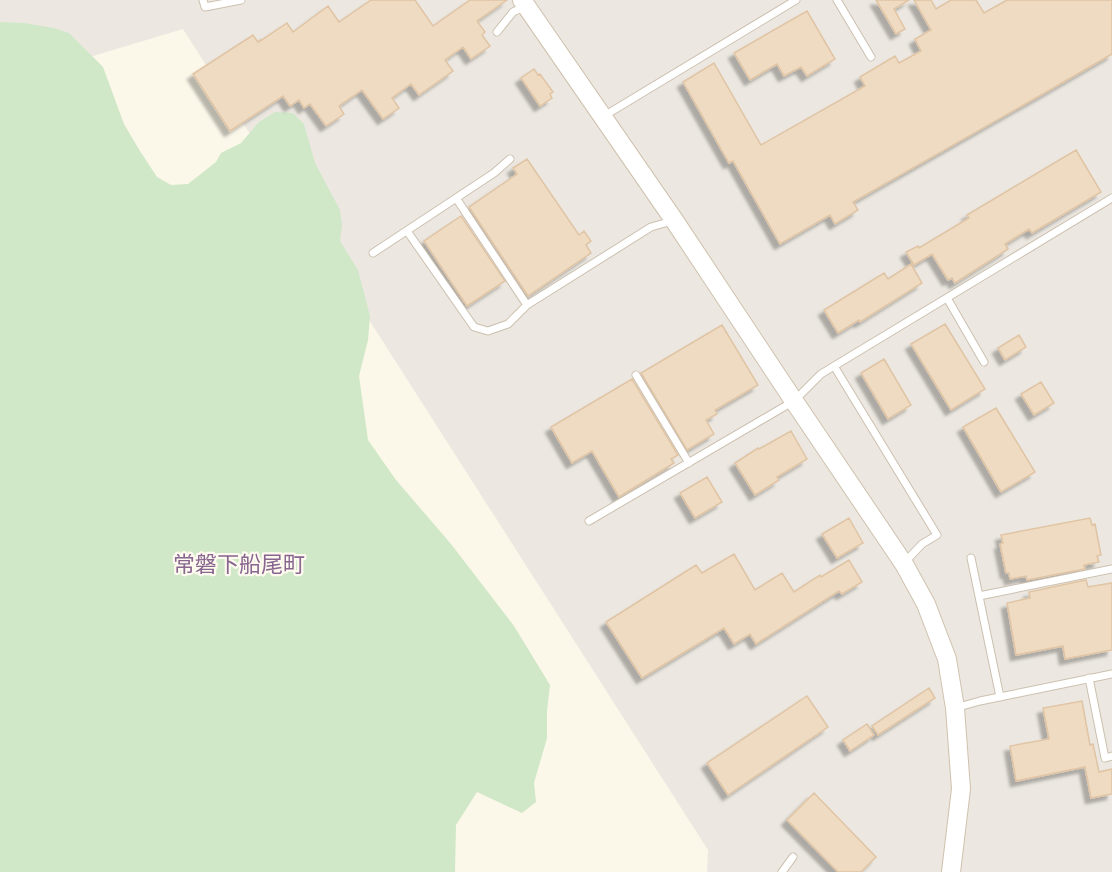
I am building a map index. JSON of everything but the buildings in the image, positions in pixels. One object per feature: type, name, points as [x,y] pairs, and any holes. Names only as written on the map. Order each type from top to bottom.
[{"type":"street","points":[[524,3],[674,220],[904,564],[926,604],[947,659],[955,708],[961,789],[951,872]]},
{"type":"lane","points":[[203,0],[205,7],[241,0]]},
{"type":"lane","points":[[837,0],[871,57]]},
{"type":"lane","points":[[602,117],[793,1]]},
{"type":"lane","points":[[497,32],[513,12],[524,3]]},
{"type":"lane","points":[[373,252],[494,173],[510,159]]},
{"type":"lane","points":[[456,198],[527,305]]},
{"type":"lane","points":[[590,521],[794,401],[821,374],[1112,198]]},
{"type":"lane","points":[[406,231],[474,327],[488,332],[508,324],[527,305],[651,227],[674,220]]},
{"type":"lane","points":[[947,298],[984,362]]},
{"type":"lane","points":[[834,366],[937,535],[922,544],[904,564]]},
{"type":"lane","points":[[636,375],[688,463]]},
{"type":"lane","points":[[971,558],[1000,697]]},
{"type":"lane","points":[[979,596],[1112,568]]},
{"type":"lane","points":[[955,708],[1112,674]]},
{"type":"lane","points":[[1089,678],[1105,758],[1112,756]]},
{"type":"lane","points":[[782,872],[793,857]]},
{"type":"shaded area","points":[[0,0],[1112,0],[1112,872],[707,872],[708,850],[183,29],[0,84]]},
{"type":"green space","points":[[0,22],[24,23],[69,33],[103,67],[124,124],[157,177],[171,185],[188,184],[216,162],[221,153],[241,143],[259,122],[275,112],[293,113],[304,124],[315,163],[340,210],[342,225],[340,241],[358,270],[370,316],[368,340],[359,376],[368,440],[396,480],[451,544],[514,626],[550,685],[547,738],[534,783],[536,802],[522,813],[477,792],[456,825],[455,872],[0,872]]},
{"type":"district","name":"常磐下船尾町","points":[[239,564]]}]
